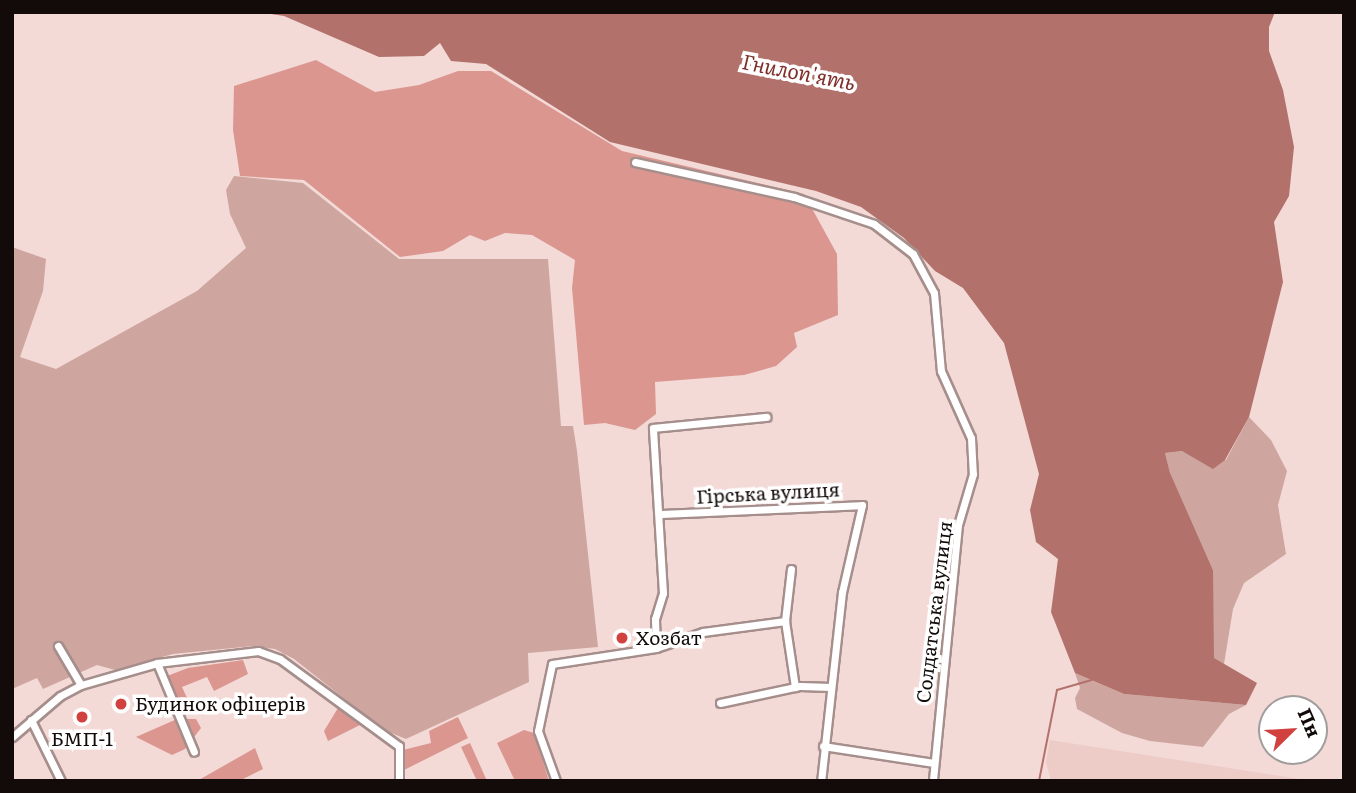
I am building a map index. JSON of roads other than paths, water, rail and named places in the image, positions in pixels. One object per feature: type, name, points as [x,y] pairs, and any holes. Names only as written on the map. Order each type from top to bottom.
[{"type":"street","name":"Солдатська вулиця","points":[[635,162],[794,197],[874,224],[913,254],[934,293],[941,371],[971,438],[973,474],[958,525],[933,781]]},
{"type":"street","points":[[656,648],[655,619],[663,593],[653,428],[766,417]]},
{"type":"street","name":"Гірська вулиця","points":[[659,514],[862,505],[842,592],[821,781]]},
{"type":"street","points":[[792,569],[785,621],[795,687]]},
{"type":"street","points":[[556,781],[538,730],[552,664],[656,648],[703,632],[785,621]]},
{"type":"street","points":[[58,646],[81,685]]},
{"type":"street","points":[[12,737],[60,696],[81,685],[157,663],[258,652],[280,659],[399,746],[399,781]]},
{"type":"street","points":[[157,663],[194,752]]},
{"type":"street","points":[[720,703],[795,687],[831,687]]},
{"type":"street","points":[[32,720],[61,781]]},
{"type":"street","points":[[823,746],[934,762]]},
{"type":"water","name":"Гнилоп'ять","points":[[258,12],[1275,12],[1269,27],[1269,51],[1283,90],[1294,147],[1289,196],[1274,222],[1283,282],[1249,417],[1225,460],[1213,469],[1182,451],[1165,453],[1170,473],[1213,570],[1214,658],[1257,683],[1246,705],[1124,694],[1075,673],[1051,612],[1058,559],[1036,542],[1030,510],[1039,474],[1004,343],[963,288],[935,271],[904,238],[861,207],[816,191],[610,142],[486,64],[451,61],[440,43],[424,56],[379,57],[284,16]]},
{"type":"waterway","points":[[1039,781],[1057,690],[1092,680]]},
{"type":"place","name":"Хозбат","points":[[622,638]]},
{"type":"place","name":"Будинок офіцерів","points":[[121,704]]},
{"type":"place","name":"БМП-1","points":[[82,717]]}]
